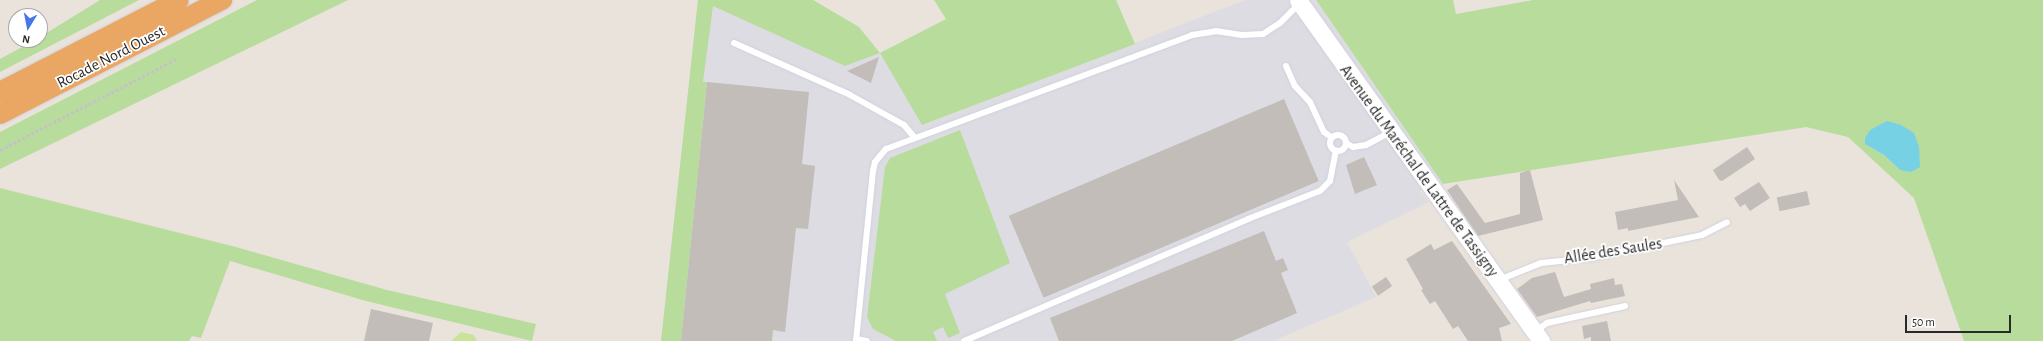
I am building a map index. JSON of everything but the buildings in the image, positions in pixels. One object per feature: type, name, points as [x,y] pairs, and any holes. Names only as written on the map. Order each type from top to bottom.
[{"type":"highway","name":"Rocade Nord Ouest","points":[[0,92],[179,0]]},
{"type":"highway","name":"Rocade Nord Ouest","points":[[0,114],[222,0]]},
{"type":"main road","name":"Avenue du Maréchal de Lattre de Tassigny","points":[[1299,2],[1390,132],[1538,336]]},
{"type":"lane","points":[[867,341],[856,340],[875,162],[886,149],[914,137],[1192,35],[1216,31],[1242,35],[1263,34],[1280,23],[1299,2]]},
{"type":"lane","points":[[734,42],[850,95],[904,125],[914,137]]},
{"type":"lane","points":[[1286,66],[1295,86],[1310,102],[1324,132],[1331,137],[1341,135],[1346,143],[1353,147],[1366,145],[1390,132]]},
{"type":"lane","points":[[1331,137],[1329,145],[1336,151]]},
{"type":"lane","points":[[1336,151],[1344,149],[1346,143]]},
{"type":"lane","points":[[964,341],[1248,219],[1320,191],[1330,181],[1336,151]]},
{"type":"lane","name":"Allée des Saules","points":[[1498,281],[1541,263],[1590,258],[1702,235],[1727,222]]},
{"type":"lane","points":[[1538,336],[1547,323],[1626,306]]},
{"type":"path","points":[[0,150],[178,58]]},
{"type":"shaded area","points":[[698,0],[880,53],[923,125],[1245,0],[1316,0],[1443,184],[1420,191],[1429,202],[1347,242],[1376,297],[1273,341],[661,341]]},
{"type":"green space","points":[[100,0],[139,0],[48,47],[48,32]]},
{"type":"green space","points":[[257,0],[348,0],[0,169],[0,132]]},
{"type":"green space","points":[[698,0],[813,0],[859,27],[880,53],[845,66],[713,6],[703,82],[707,82],[681,341],[661,341]]},
{"type":"green space","points":[[934,0],[1116,0],[1135,44],[922,125],[880,53],[946,19]]},
{"type":"green space","points":[[1316,0],[1453,0],[1456,14],[1533,0],[2043,0],[2043,341],[1964,341],[1914,198],[1848,137],[1806,127],[1443,184]],"holes":[[[1865,144],[1920,167],[1900,170],[1884,155]]]},
{"type":"green space","points":[[20,48],[46,48],[0,72],[0,59]]},
{"type":"green space","points":[[960,130],[1010,263],[945,294],[960,333],[948,338],[943,327],[933,332],[937,341],[896,341],[873,329],[867,317],[885,167],[890,158]]},
{"type":"green space","points":[[0,188],[236,247],[387,290],[536,324],[532,341],[366,301],[230,261],[201,338],[192,336],[189,341],[0,341]]},
{"type":"green space","points":[[461,332],[474,335],[477,341],[451,341]]},
{"type":"water","points":[[1887,121],[1901,125],[1914,133],[1919,147],[1920,167],[1911,172],[1900,170],[1884,155],[1865,144],[1865,138],[1870,130]]}]
